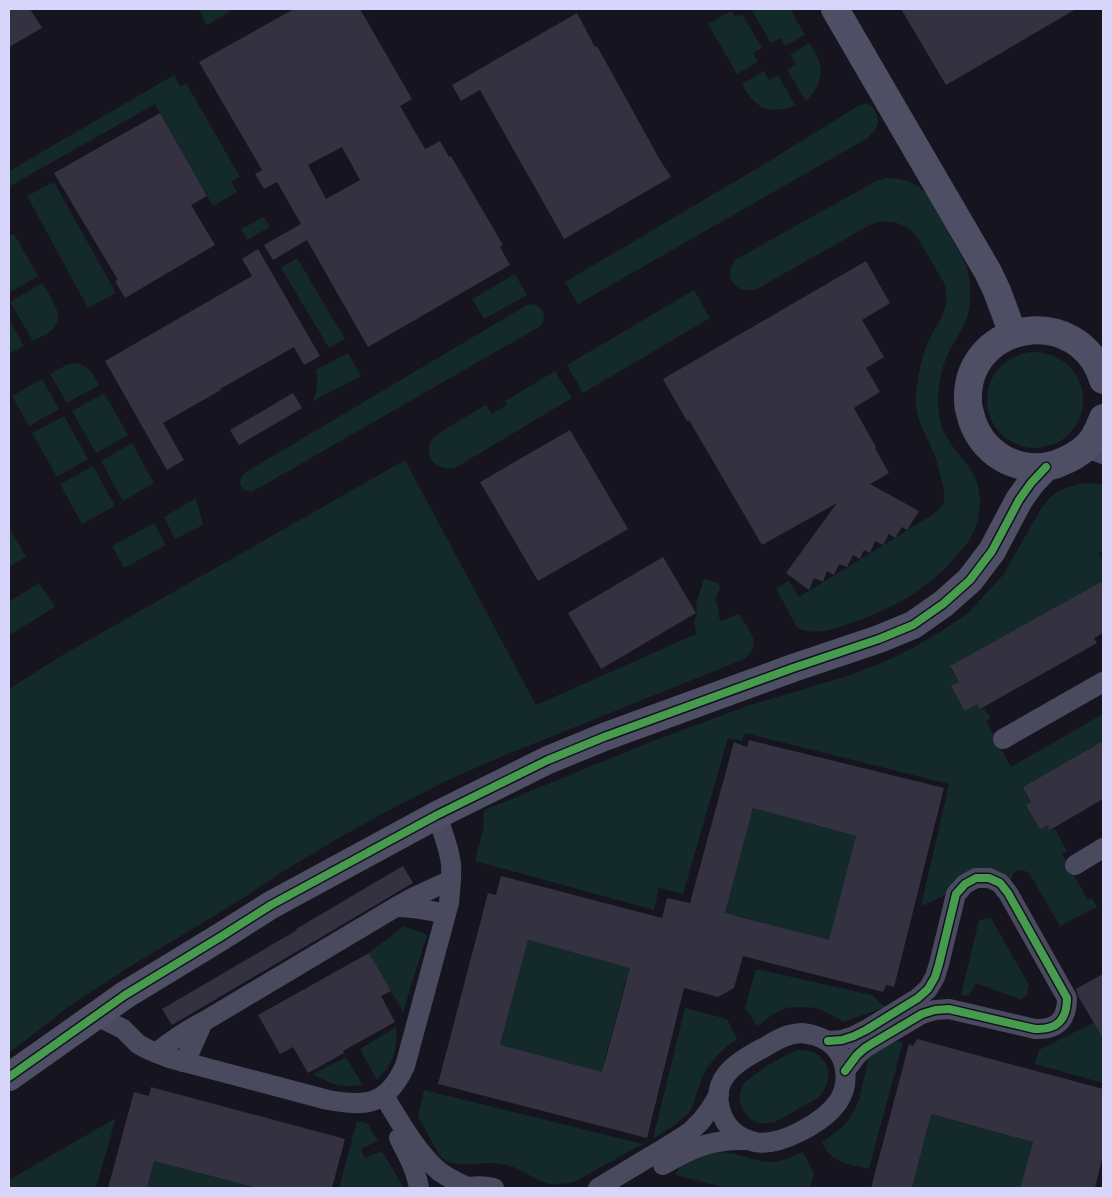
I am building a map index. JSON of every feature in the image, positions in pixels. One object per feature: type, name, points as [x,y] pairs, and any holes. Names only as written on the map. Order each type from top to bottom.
[{"type":"street","points":[[835,9],[988,272],[1013,334]]},
{"type":"street","points":[[1100,365],[1085,349],[1072,339],[1058,333],[1028,330],[1013,334],[994,345],[979,361],[970,381],[968,403],[973,425],[984,443],[1001,458],[1031,467],[1046,467],[1095,451],[1097,432],[1103,418]]},
{"type":"street","points":[[1001,458],[1008,492],[1010,520]]},
{"type":"street","points":[[9,1078],[125,995],[271,905],[437,815],[548,760],[604,737],[793,668],[879,639],[913,625],[943,604],[970,580],[992,551],[1019,500],[1046,467]]},
{"type":"street","points":[[1003,739],[1103,682]]},
{"type":"street","points":[[92,1018],[113,1024],[147,1050],[183,1062],[344,1103],[360,1104],[380,1098],[400,1077],[405,1066],[449,903],[451,863],[446,840],[437,815]]},
{"type":"street","points":[[1075,865],[1103,848]]},
{"type":"street","points":[[828,1041],[842,1040],[866,1030],[918,998],[928,989],[936,977],[940,964],[956,894],[964,884],[976,878],[989,878],[1000,884],[1008,894],[1067,998],[1067,1009],[1063,1018],[1055,1026],[1045,1030],[949,1009],[935,1010],[922,1014],[865,1048],[845,1071]]},
{"type":"street","points":[[156,1053],[186,1030],[203,1022],[396,907],[451,880]]},
{"type":"street","points":[[396,907],[413,907],[445,914]]},
{"type":"street","points":[[183,1062],[203,1022]]},
{"type":"street","points":[[598,1188],[690,1132],[711,1108],[719,1094],[727,1072],[736,1063],[789,1034],[815,1035],[828,1041],[843,1060],[845,1087],[839,1100],[830,1111],[812,1124],[793,1135],[772,1142],[760,1143],[748,1140],[731,1140],[713,1142],[696,1147],[622,1188]]},
{"type":"street","points":[[719,1094],[720,1109],[725,1122],[735,1133],[748,1140]]},
{"type":"street","points":[[380,1098],[429,1162],[441,1172],[466,1188],[494,1188]]},
{"type":"street","points":[[380,1098],[411,1159],[419,1188]]},
{"type":"green space","points":[[198,9],[228,9],[230,12],[207,25]]},
{"type":"green space","points":[[751,9],[790,9],[805,35],[785,46],[780,38],[771,43]]},
{"type":"green space","points":[[731,11],[736,17],[742,14],[762,48],[753,53],[758,62],[737,74],[708,24]]},
{"type":"green space","points":[[809,43],[818,59],[821,72],[816,88],[806,101],[787,70],[796,64],[790,55]]},
{"type":"green space","points":[[764,71],[769,80],[778,75],[796,106],[778,110],[770,109],[764,108],[752,100],[742,84]]},
{"type":"green space","points":[[174,75],[180,87],[186,83],[240,177],[231,182],[237,192],[213,206],[155,104],[10,186],[9,171]]},
{"type":"green space","points":[[866,103],[875,111],[878,122],[874,131],[866,139],[578,304],[565,282],[858,106]]},
{"type":"green space","points":[[886,178],[909,182],[919,187],[928,195],[967,268],[970,283],[970,306],[963,327],[943,365],[939,383],[938,405],[945,434],[976,479],[980,499],[979,515],[975,530],[969,541],[947,567],[907,598],[861,620],[839,627],[815,632],[803,630],[797,628],[776,588],[789,581],[799,597],[932,515],[943,503],[944,492],[938,466],[918,418],[916,400],[922,361],[926,347],[945,309],[946,293],[944,283],[916,235],[894,222],[870,225],[755,290],[736,287],[730,278],[731,267],[735,260],[876,181]]},
{"type":"green space","points":[[54,182],[116,293],[88,308],[27,196]]},
{"type":"green space","points":[[264,217],[270,227],[247,240],[241,229]]},
{"type":"green space","points":[[14,234],[38,276],[9,293],[9,236]]},
{"type":"green space","points":[[297,258],[345,339],[329,348],[281,268]]},
{"type":"green space","points":[[515,274],[527,295],[484,319],[472,299]]},
{"type":"green space","points":[[42,283],[58,312],[58,318],[57,324],[53,329],[33,341],[10,302]]},
{"type":"green space","points":[[694,290],[710,318],[583,393],[567,365]]},
{"type":"green space","points":[[534,304],[544,313],[541,326],[257,489],[251,492],[244,490],[240,484],[241,477],[246,472],[527,305]]},
{"type":"green space","points":[[9,319],[24,346],[9,354]]},
{"type":"green space","points":[[1035,352],[1053,356],[1069,366],[1079,382],[1083,400],[1079,418],[1069,434],[1053,444],[1035,448],[1017,444],[1001,434],[991,418],[987,400],[991,382],[1001,366],[1017,356]]},
{"type":"green space","points":[[348,353],[361,376],[313,401],[317,386],[316,370]]},
{"type":"green space","points":[[76,363],[90,371],[99,385],[67,403],[50,374],[68,364]]},
{"type":"green space","points":[[555,371],[572,398],[455,468],[442,467],[431,459],[429,447],[434,437],[486,405],[492,414],[507,405],[505,401]]},
{"type":"green space","points":[[42,379],[59,409],[29,426],[12,396]]},
{"type":"green space","points":[[104,393],[128,435],[96,453],[72,411]]},
{"type":"green space","points":[[64,416],[88,459],[57,477],[32,433]]},
{"type":"green space","points":[[132,443],[154,483],[123,501],[101,461]]},
{"type":"green space","points":[[405,460],[536,705],[696,634],[694,621],[697,613],[696,604],[704,579],[718,583],[720,588],[715,600],[721,621],[739,614],[753,638],[753,649],[742,660],[498,758],[444,782],[391,809],[287,869],[237,902],[126,969],[71,1005],[9,1053],[9,689],[61,656]]},
{"type":"green space","points":[[93,466],[115,506],[82,524],[60,484]]},
{"type":"green space","points":[[1084,483],[1103,484],[1103,551],[1099,554],[1103,562],[1103,581],[950,667],[955,676],[962,672],[981,710],[984,708],[991,718],[986,721],[1011,767],[1103,714],[1103,741],[1023,787],[1028,797],[1035,793],[1051,831],[1055,829],[1067,851],[1062,854],[1088,900],[1092,898],[1097,907],[1060,926],[1029,873],[1023,870],[1015,871],[1010,883],[954,882],[944,896],[921,906],[949,784],[745,733],[742,741],[728,738],[683,894],[659,888],[654,910],[475,861],[483,830],[484,810],[653,741],[750,705],[854,674],[886,661],[943,630],[968,613],[1003,575],[1046,502],[1055,493],[1065,488]]},
{"type":"green space","points":[[196,498],[203,525],[175,539],[164,517]]},
{"type":"green space","points":[[154,523],[166,545],[124,568],[112,546]]},
{"type":"green space","points":[[9,527],[26,557],[9,567]]},
{"type":"green space","points":[[39,583],[55,607],[11,634],[9,630],[9,602]]},
{"type":"green space","points":[[753,808],[856,836],[825,957],[817,937],[738,916],[721,928]]},
{"type":"green space","points":[[991,918],[1029,985],[1027,995],[1021,1000],[976,983],[968,996],[961,995],[979,920]]},
{"type":"green space","points":[[404,926],[427,935],[403,1012],[369,953]]},
{"type":"green space","points":[[528,940],[646,972],[626,980],[604,1062],[618,1077],[500,1045]]},
{"type":"green space","points":[[756,969],[872,995],[885,1007],[843,1022],[827,1012],[817,1009],[790,1007],[777,1012],[757,1026],[745,1008]]},
{"type":"green space","points":[[685,1008],[727,1019],[737,1039],[724,1048],[709,1065],[688,1114],[653,1139]]},
{"type":"green space","points":[[1103,1018],[1103,1083],[1035,1064],[1039,1050]]},
{"type":"green space","points":[[396,1027],[395,1050],[391,1062],[377,1080],[360,1049]]},
{"type":"green space","points":[[903,1042],[869,1169],[842,1162],[831,1155],[822,1143],[843,1126],[855,1109],[859,1100],[869,1057],[886,1043]]},
{"type":"green space","points":[[803,1050],[816,1054],[826,1065],[828,1076],[822,1093],[818,1098],[775,1122],[759,1123],[753,1121],[745,1112],[740,1102],[743,1085],[775,1061],[790,1053]]},
{"type":"green space","points":[[346,1057],[363,1085],[337,1085],[313,1074]]},
{"type":"green space","points":[[424,1090],[643,1144],[574,1182],[559,1184],[546,1183],[518,1169],[501,1164],[458,1164],[444,1160],[439,1155],[418,1116]]},
{"type":"green space","points":[[919,1111],[1033,1142],[1020,1188],[912,1188],[928,1126]]},
{"type":"green space","points":[[116,1118],[96,1188],[9,1188],[9,1180]]},
{"type":"green space","points":[[357,1121],[367,1123],[378,1141],[361,1149],[365,1158],[382,1151],[404,1188],[339,1188]]},
{"type":"green space","points":[[803,1152],[814,1174],[810,1188],[728,1188],[675,1175],[684,1164],[700,1156],[712,1153],[729,1153],[770,1162],[779,1161]]},
{"type":"green space","points":[[154,1161],[257,1188],[147,1188]]},
{"type":"building","points":[[9,9],[30,9],[42,28],[9,47]]},
{"type":"building","points":[[294,9],[360,9],[412,99],[400,106],[425,149],[440,141],[449,157],[451,156],[503,245],[500,247],[510,265],[368,347],[307,240],[273,260],[264,245],[301,224],[277,182],[264,189],[255,174],[262,170],[199,62]],"holes":[[[342,147],[360,180],[326,199],[308,165]]]},
{"type":"building","points":[[901,9],[1076,9],[946,85]]},
{"type":"building","points":[[577,13],[671,177],[564,239],[480,90],[461,101],[452,85]]},
{"type":"building","points":[[160,113],[207,196],[191,205],[215,245],[125,298],[115,281],[118,280],[54,173]]},
{"type":"building","points":[[258,249],[320,356],[304,365],[294,347],[163,423],[184,460],[167,470],[105,361],[252,276],[242,259]]},
{"type":"building","points":[[866,261],[890,303],[862,320],[884,357],[866,368],[880,392],[854,408],[889,473],[870,484],[919,511],[907,530],[902,527],[895,538],[889,534],[883,545],[875,541],[870,553],[864,550],[860,559],[853,555],[847,567],[839,564],[834,575],[827,571],[823,582],[814,578],[809,590],[786,573],[837,503],[762,545],[663,379]]},
{"type":"building","points":[[293,393],[302,408],[239,445],[230,430]]},
{"type":"building","points":[[570,430],[628,529],[538,581],[480,482]]},
{"type":"building","points":[[663,557],[696,613],[601,669],[568,613]]},
{"type":"building","points":[[1103,581],[1103,633],[1094,638],[1097,643],[980,709],[977,704],[965,711],[951,686],[959,682],[950,666]]},
{"type":"building","points":[[749,740],[944,788],[894,987],[886,985],[883,992],[743,956],[734,988],[718,997],[684,988],[647,1138],[438,1084],[488,893],[496,895],[501,876],[662,918],[667,898],[690,903],[734,742],[747,747]],"holes":[[[753,808],[856,836],[829,940],[725,913]],[[528,940],[630,968],[602,1072],[500,1045]]]},
{"type":"building","points":[[1103,741],[1103,799],[1050,830],[1048,825],[1040,829],[1026,805],[1031,802],[1023,787]]},
{"type":"building","points":[[403,866],[413,883],[172,1025],[162,1009]]},
{"type":"building","points":[[369,953],[391,991],[381,996],[395,1022],[308,1073],[293,1047],[280,1054],[258,1015]]},
{"type":"building","points":[[1103,974],[1103,1038],[1078,996],[1076,989]]},
{"type":"building","points":[[917,1039],[1103,1089],[1103,1155],[1095,1188],[1020,1188],[1033,1142],[931,1114],[912,1188],[871,1188],[909,1044],[913,1046]]},
{"type":"building","points":[[151,1087],[345,1139],[332,1188],[257,1188],[154,1161],[147,1188],[108,1188],[134,1092],[149,1096]]},
{"type":"cycle path","points":[[9,1077],[125,995],[271,905],[437,815],[548,760],[604,737],[793,668],[879,639],[913,625],[943,604],[970,580],[992,551],[1019,500],[1046,467]]},
{"type":"cycle path","points":[[828,1041],[842,1040],[866,1030],[918,998],[928,989],[935,977],[939,964],[956,894],[965,884],[976,878],[989,878],[1000,883],[1008,893],[1067,998],[1067,1006],[1063,1018],[1055,1025],[1043,1029],[1035,1029],[949,1009],[935,1010],[922,1014],[865,1048],[845,1071]]}]
